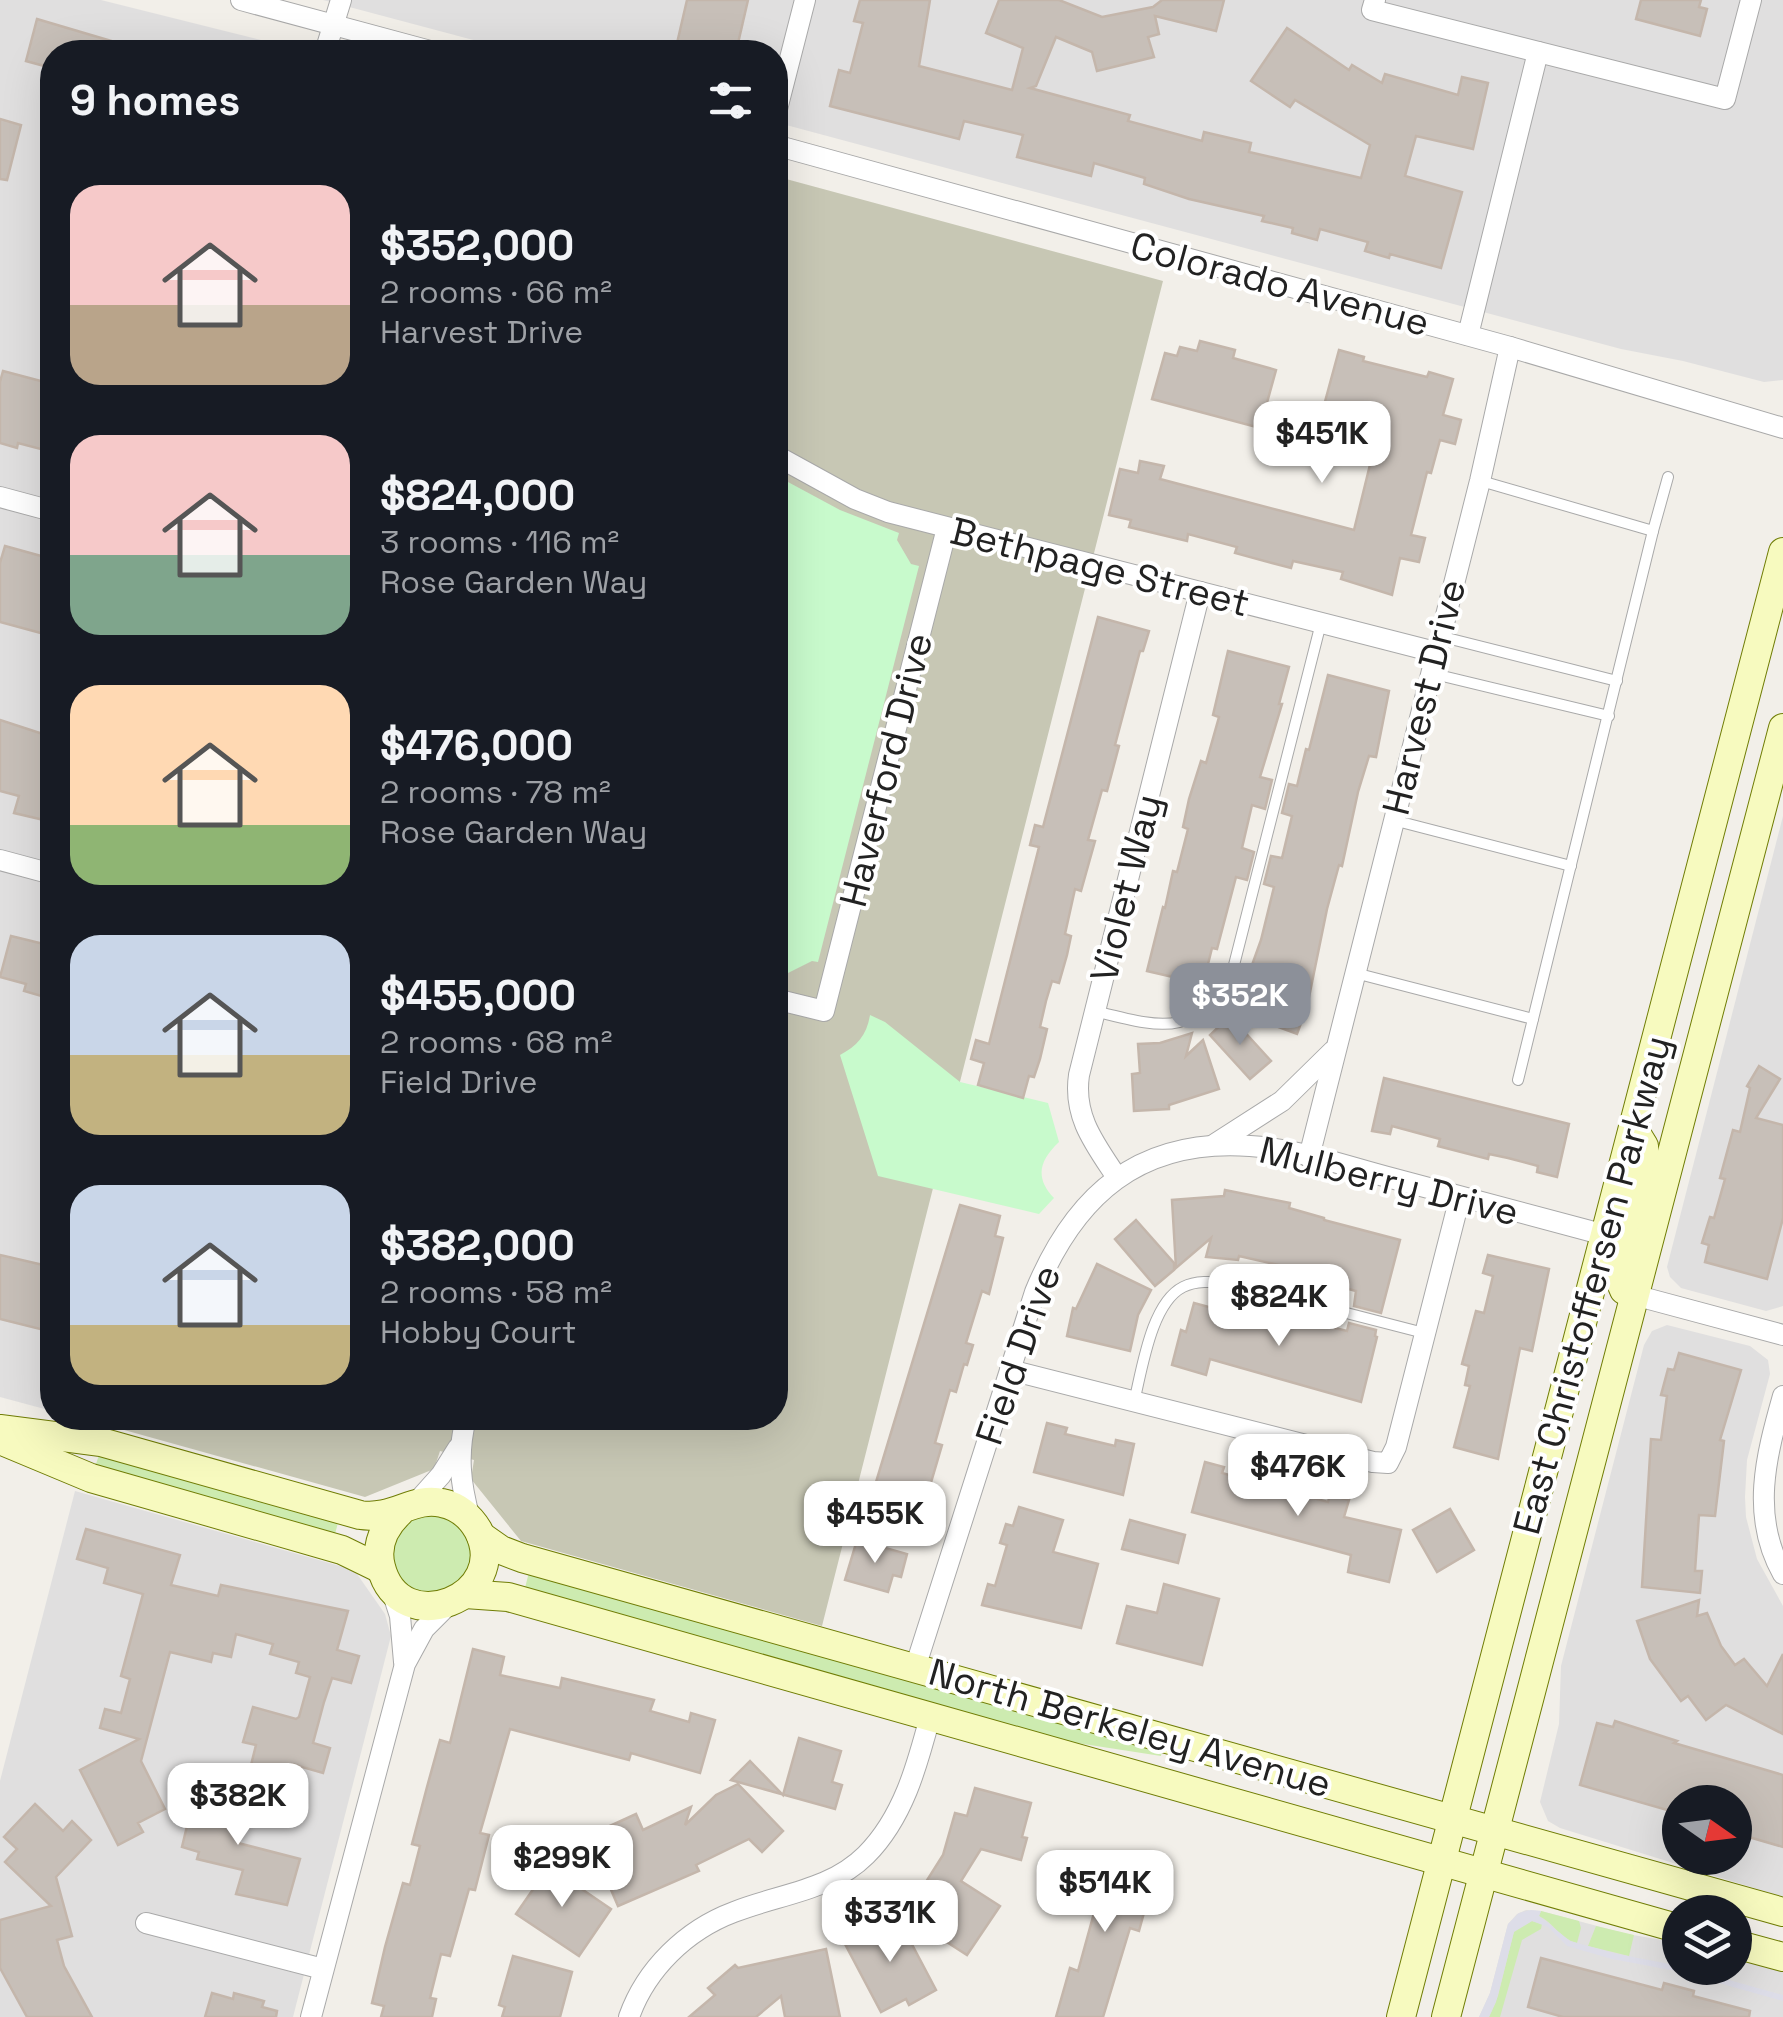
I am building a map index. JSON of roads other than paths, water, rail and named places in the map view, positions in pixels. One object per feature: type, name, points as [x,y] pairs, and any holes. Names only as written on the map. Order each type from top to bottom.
[{"type":"street","points":[[242,0],[388,40]]},
{"type":"street","points":[[329,40],[341,0]]},
{"type":"street","points":[[788,69],[806,0]]},
{"type":"street","points":[[1374,5],[1725,99],[1750,0]]},
{"type":"street","points":[[1468,336],[1538,52]]},
{"type":"street","name":"Colorado Avenue","points":[[788,149],[1510,347],[1783,428]]},
{"type":"street","name":"Harvest Drive","points":[[1309,1157],[1480,481],[1510,347]]},
{"type":"street","name":"Bethpage Street","points":[[788,462],[872,506],[1434,654]]},
{"type":"street","points":[[0,497],[40,507]]},
{"type":"street","name":"Haverford Drive","points":[[788,1002],[824,1011],[947,528]]},
{"type":"street","name":"East Christoffersen Parkway","points":[[1401,2017],[1783,552]]},
{"type":"street","name":"Violet Way","points":[[1116,1176],[1087,1131],[1076,1097],[1200,592]]},
{"type":"street","name":"East Christoffersen Parkway","points":[[1446,2017],[1783,728]]},
{"type":"street","points":[[0,860],[40,871]]},
{"type":"street","points":[[1211,1147],[1282,1100],[1337,1046]]},
{"type":"street","points":[[1633,1128],[1644,1146],[1645,1162],[1618,1276],[1624,1290],[1783,1335]]},
{"type":"street","name":"Mulberry Drive","points":[[1116,1176],[1164,1157],[1211,1147],[1250,1146],[1309,1157],[1605,1235]]},
{"type":"street","name":"Field Drive","points":[[915,1668],[1049,1258],[1068,1227],[1116,1176]]},
{"type":"street","points":[[1010,1370],[1373,1462],[1388,1462],[1396,1447],[1460,1197]]},
{"type":"street","points":[[1783,1396],[1768,1453],[1763,1500],[1767,1534],[1783,1574]]},
{"type":"street","points":[[0,1429],[100,1442],[360,1514],[444,1503],[476,1528]]},
{"type":"street","points":[[311,2017],[404,1664],[424,1629],[474,1584],[484,1561],[459,1468],[463,1430]]},
{"type":"street","points":[[0,1440],[90,1478],[342,1550],[386,1578],[417,1605],[457,1599]]},
{"type":"street","points":[[404,1664],[402,1625],[386,1578],[382,1538],[441,1475],[459,1446]]},
{"type":"street","name":"North Berkeley Avenue","points":[[476,1528],[512,1555],[1783,1912]]},
{"type":"street","name":"North Berkeley Avenue","points":[[457,1599],[500,1595],[1662,1924]]},
{"type":"street","points":[[629,2017],[642,1987],[660,1963],[696,1931],[735,1911],[816,1887],[867,1854],[907,1792],[930,1717]]},
{"type":"street","points":[[146,1923],[324,1969]]},
{"type":"street","points":[[1752,1949],[1783,1957]]},
{"type":"lane","points":[[1518,1080],[1668,477]]},
{"type":"lane","points":[[1480,481],[1653,531]]},
{"type":"lane","points":[[1095,1011],[1155,1026],[1180,1022],[1203,1012],[1221,991],[1234,965],[1321,623]]},
{"type":"lane","points":[[1434,654],[1617,682]]},
{"type":"lane","points":[[1434,654],[1608,716]]},
{"type":"lane","points":[[1393,820],[1571,866]]},
{"type":"lane","points":[[1355,973],[1533,1019]]},
{"type":"lane","points":[[1134,1402],[1154,1324],[1166,1303],[1182,1288],[1204,1282],[1230,1283],[1425,1334]]}]
